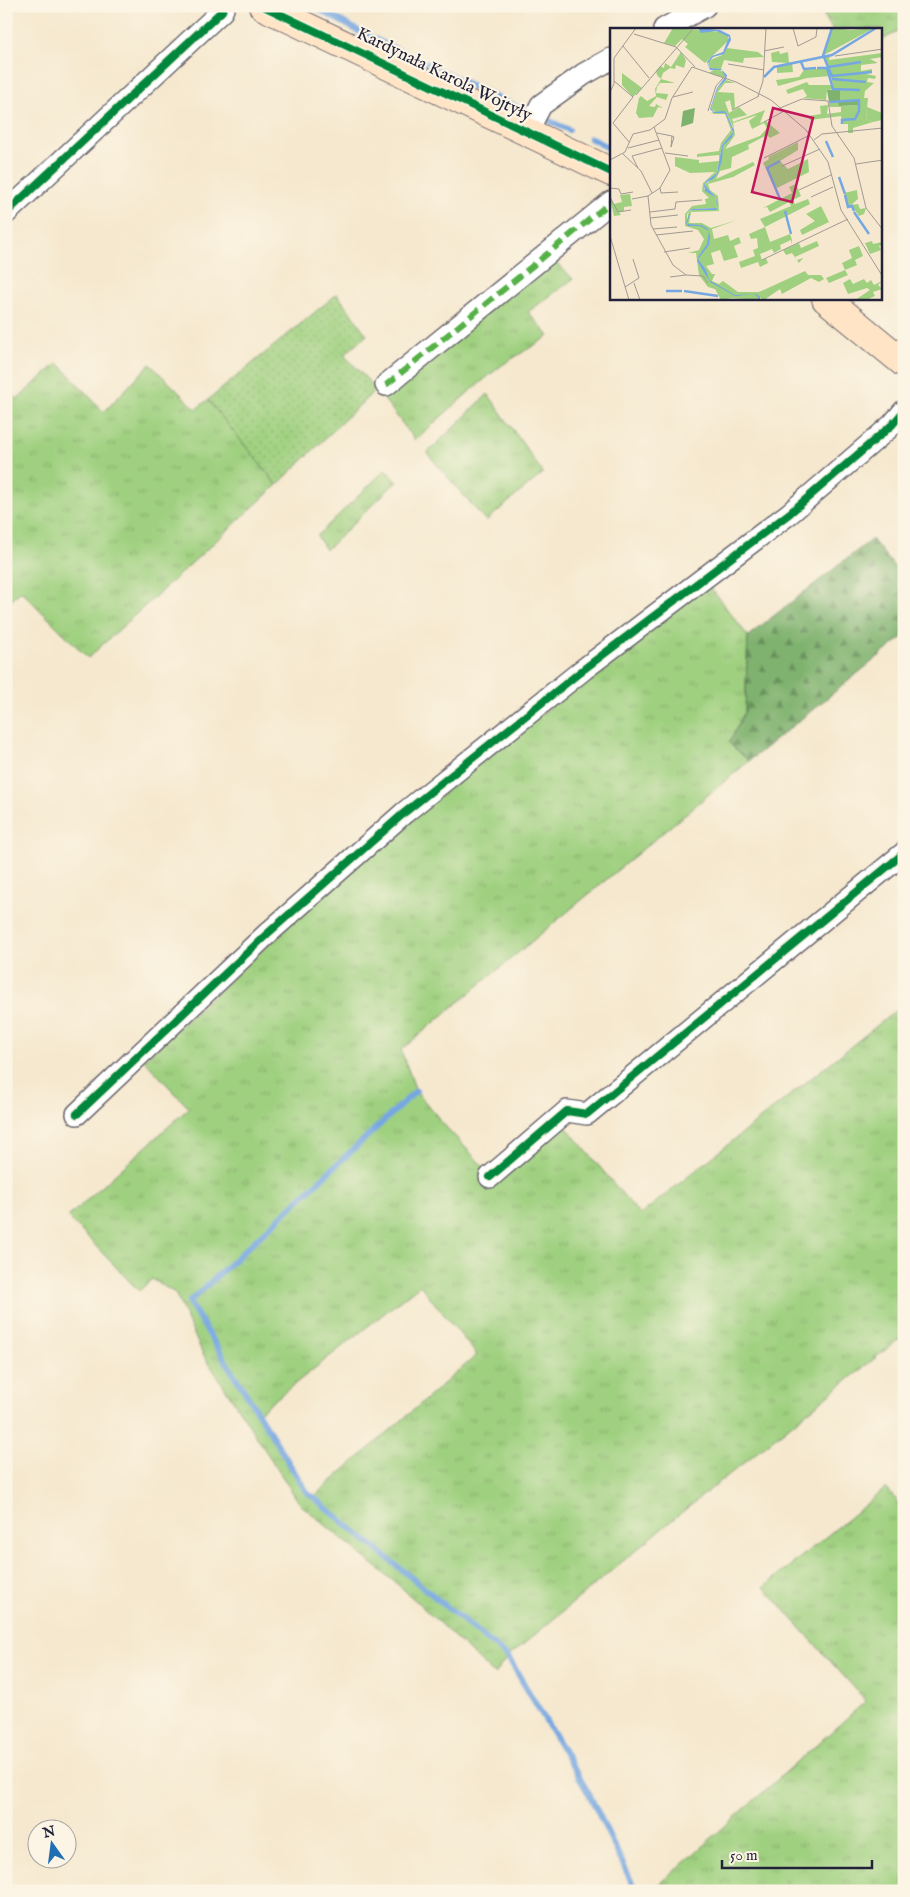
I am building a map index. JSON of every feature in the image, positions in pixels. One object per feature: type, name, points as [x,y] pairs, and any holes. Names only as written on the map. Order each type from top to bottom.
[{"type":"street","points":[[6,213],[222,11],[224,6]]},
{"type":"street","name":"Kardynała Karola Wojtyły","points":[[263,6],[610,172]]},
{"type":"street","points":[[666,28],[705,6]]},
{"type":"street","points":[[527,132],[541,105],[584,74],[610,60]]},
{"type":"street","points":[[386,385],[610,203]]},
{"type":"street","points":[[827,300],[904,363]]},
{"type":"street","points":[[76,1114],[267,934],[404,814],[584,669],[790,512],[892,425],[904,411]]},
{"type":"street","points":[[490,1177],[567,1111],[587,1114],[904,853]]},
{"type":"green space","points":[[819,6],[904,6],[904,29],[882,40],[882,28],[831,28]]},
{"type":"green space","points":[[554,260],[573,279],[528,312],[549,336],[502,365],[415,440],[383,398],[475,321]]},
{"type":"green space","points":[[337,294],[367,335],[344,355],[376,389],[277,485],[208,400]]},
{"type":"green space","points":[[58,363],[104,412],[150,364],[196,409],[208,400],[277,485],[88,658],[21,591],[6,604],[6,389],[17,399]]},
{"type":"green space","points":[[488,394],[543,473],[486,521],[427,453]]},
{"type":"green space","points":[[385,470],[397,481],[326,550],[317,536]]},
{"type":"green space","points":[[872,539],[904,579],[904,636],[749,761],[729,743],[745,711],[748,636]]},
{"type":"green space","points":[[706,582],[748,636],[745,712],[729,743],[749,761],[401,1050],[416,1091],[446,1127],[494,1178],[562,1122],[640,1215],[904,1004],[904,1335],[677,1516],[508,1657],[494,1674],[403,1589],[300,1504],[203,1354],[175,1293],[152,1279],[139,1291],[68,1217],[189,1108],[144,1060],[342,875]],"holes":[[[420,1285],[477,1355],[312,1498],[258,1413]]]},
{"type":"green space","points":[[886,1488],[904,1509],[904,1891],[652,1891],[866,1701],[764,1587]]},
{"type":"waterway","points":[[313,6],[364,34],[525,111]]},
{"type":"waterway","points":[[545,119],[569,130]]},
{"type":"waterway","points":[[590,138],[610,148]]},
{"type":"waterway","points":[[416,1091],[189,1302],[307,1492],[508,1657],[589,1794],[636,1891]]},
{"type":"marked path","points":[[386,385],[610,203]]},
{"type":"cycle path","points":[[6,213],[222,11],[224,6]]},
{"type":"cycle path","points":[[263,6],[610,172]]},
{"type":"cycle path","points":[[77,1114],[267,934],[404,813],[584,669],[790,513],[892,425],[904,411]]},
{"type":"cycle path","points":[[490,1177],[567,1111],[587,1114],[904,853]]}]
